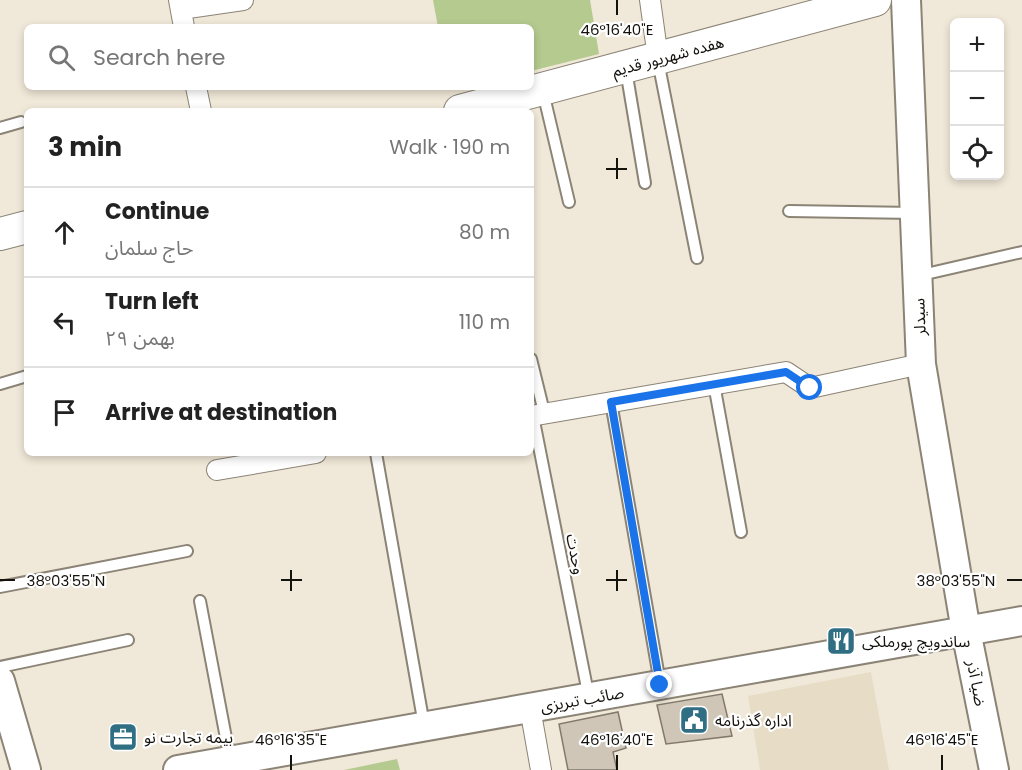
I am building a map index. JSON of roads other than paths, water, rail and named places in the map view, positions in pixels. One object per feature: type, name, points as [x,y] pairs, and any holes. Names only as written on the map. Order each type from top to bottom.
[{"type":"main road","name":"هفده شهریور قدیم","points":[[475,108],[875,0]]},
{"type":"main road","name":"سیدلر","points":[[906,0],[921,364],[966,631]]},
{"type":"main road","points":[[0,234],[24,228]]},
{"type":"main road","name":"صائب تبریزی","points":[[178,770],[1022,621]]},
{"type":"main road","name":"ضیا آذر","points":[[966,631],[994,770]]},
{"type":"main road","points":[[0,681],[26,770]]},
{"type":"street","points":[[181,12],[243,0]]},
{"type":"street","points":[[650,0],[658,58]]},
{"type":"street","points":[[197,90],[200,108]]},
{"type":"street","points":[[536,414],[786,372],[810,388],[921,364]]},
{"type":"street","points":[[217,470],[299,456]]},
{"type":"street","points":[[530,708],[541,770]]},
{"type":"lane","points":[[658,58],[696,258]]},
{"type":"lane","points":[[626,67],[645,183]]},
{"type":"lane","points":[[542,89],[569,202]]},
{"type":"lane","points":[[0,128],[21,122]]},
{"type":"lane","points":[[789,211],[915,213]]},
{"type":"lane","points":[[917,276],[1022,252]]},
{"type":"lane","points":[[0,384],[24,377]]},
{"type":"lane","points":[[714,384],[741,532]]},
{"type":"lane","name":"وحدت","points":[[534,392],[536,414],[589,698]]},
{"type":"lane","points":[[611,402],[660,685]]},
{"type":"lane","points":[[377,456],[424,727]]},
{"type":"lane","points":[[0,587],[187,551]]},
{"type":"lane","points":[[200,601],[231,761]]},
{"type":"lane","points":[[0,667],[128,640]]},
{"type":"place","name":"ساندویچ پورملکی","points":[[841,641]]},
{"type":"place","name":"اداره گذرنامه","points":[[694,720]]},
{"type":"place","name":"بیمه تجارت نو","points":[[123,737]]}]
